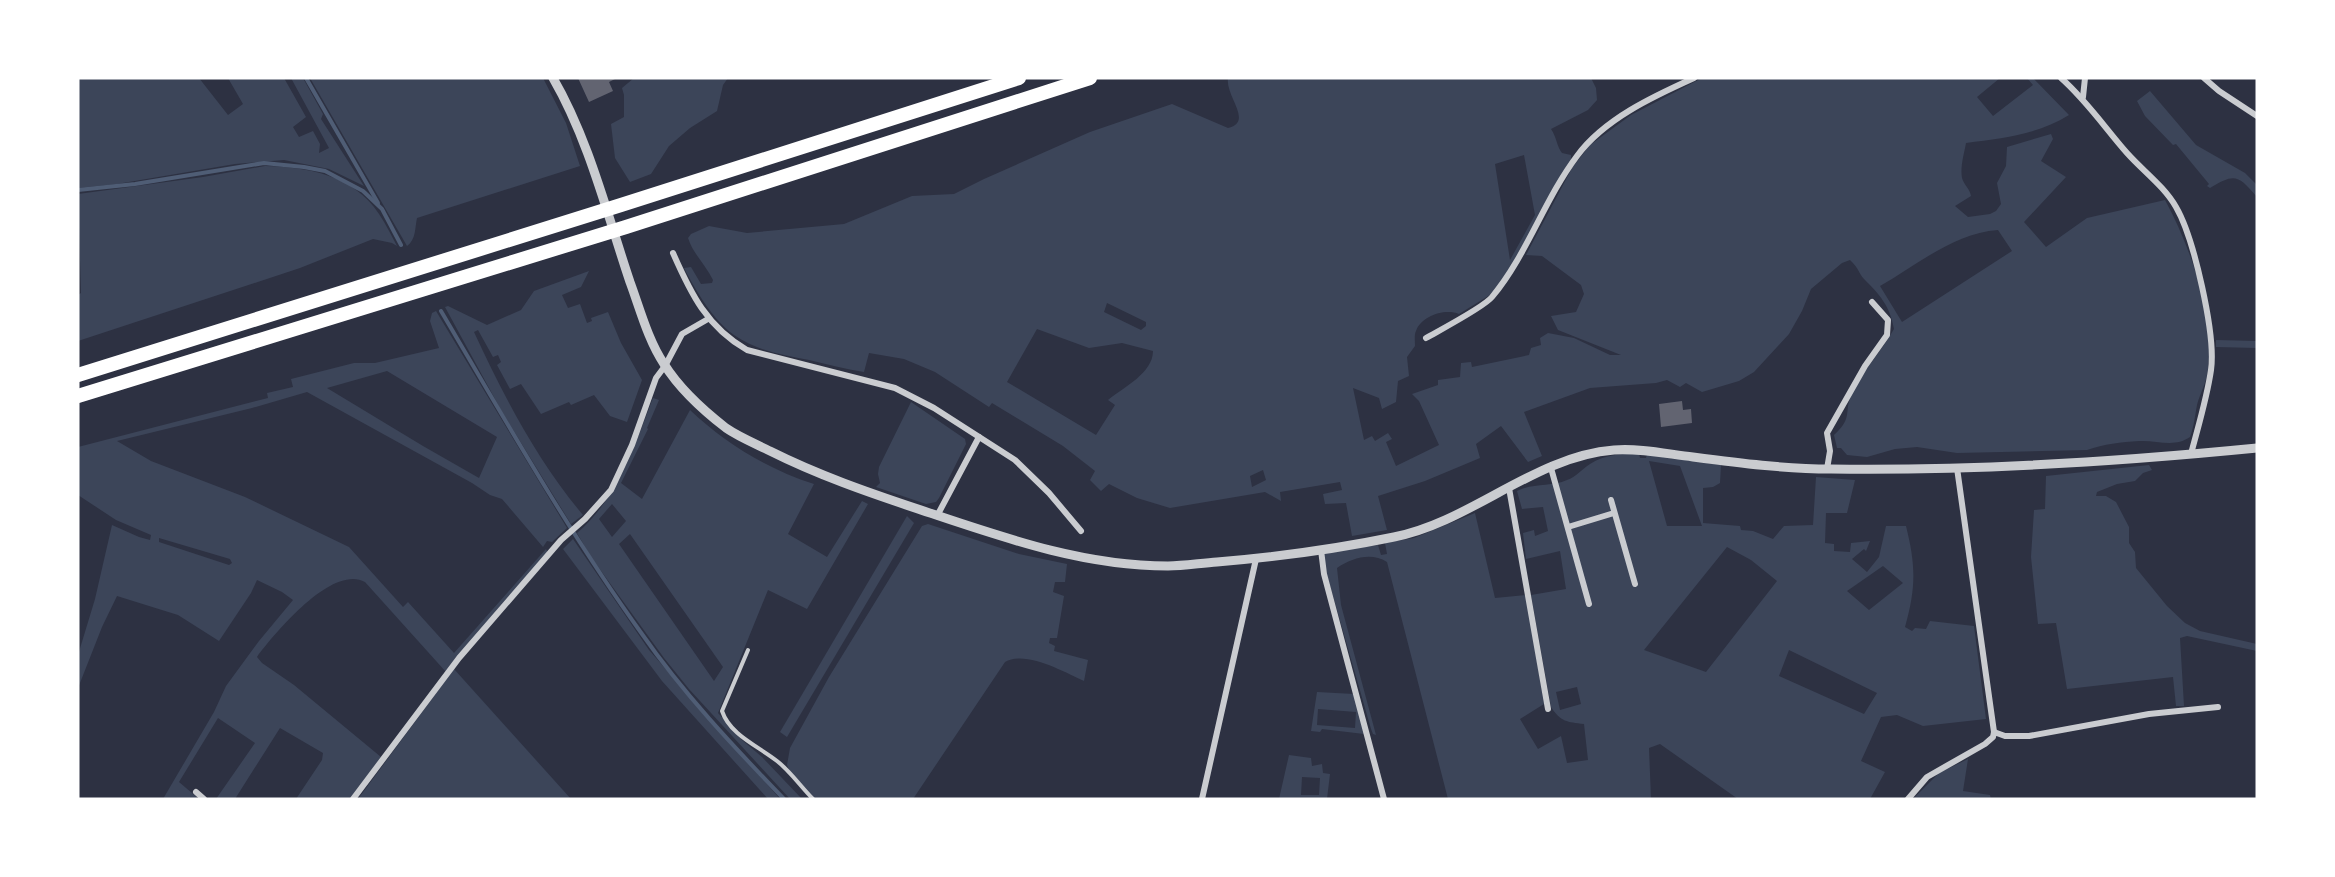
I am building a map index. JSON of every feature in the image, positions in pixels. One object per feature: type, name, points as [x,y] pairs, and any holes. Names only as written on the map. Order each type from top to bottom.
[{"type":"highway","points":[[78,375],[621,206],[1019,78]]},
{"type":"highway","points":[[78,396],[626,227],[1090,78]]},
{"type":"street","points":[[553,78],[584,146],[638,305],[665,366],[698,403],[729,430],[801,467],[937,516],[1070,556],[1168,566],[1256,559],[1399,537],[1425,530],[1551,468],[1589,454],[1616,450],[1644,451],[1753,465],[1827,469],[2071,464],[2257,448]]},
{"type":"street","points":[[1426,338],[1491,299],[1524,249],[1578,155],[1596,135],[1629,113],[1694,78]]},
{"type":"street","points":[[2061,78],[2082,97],[2127,153],[2169,196],[2182,222],[2206,307],[2212,350],[2209,383],[2191,454]]},
{"type":"street","points":[[2082,97],[2085,78]]},
{"type":"street","points":[[2204,78],[2219,91],[2257,116]]},
{"type":"street","points":[[673,253],[708,319],[731,341],[747,350],[895,388],[933,408],[1015,460],[1049,493],[1081,531]]},
{"type":"street","points":[[1827,469],[1830,451],[1827,433],[1865,366],[1887,335],[1888,320],[1872,302]]},
{"type":"street","points":[[353,799],[459,658],[561,540],[585,519],[611,490],[632,445],[656,378],[682,334],[708,319]]},
{"type":"street","points":[[937,516],[979,437]]},
{"type":"street","points":[[1551,468],[1589,604]]},
{"type":"street","points":[[1908,799],[1928,777],[1986,744],[1993,737],[1994,732],[1957,468]]},
{"type":"street","points":[[1509,488],[1548,710]]},
{"type":"street","points":[[1611,500],[1635,584]]},
{"type":"street","points":[[1568,527],[1614,513]]},
{"type":"street","points":[[1321,550],[1324,574],[1384,799]]},
{"type":"street","points":[[1202,799],[1256,559]]},
{"type":"street","points":[[1994,732],[2005,736],[2029,736],[2149,714],[2218,707]]},
{"type":"street","points":[[196,792],[204,799]]},
{"type":"lane","points":[[748,650],[722,711],[725,720],[756,748],[778,762],[813,799]]},
{"type":"shaded area","points":[[78,78],[199,78],[228,115],[243,104],[228,78],[284,78],[306,117],[293,127],[299,137],[313,131],[320,144],[319,153],[329,148],[291,78],[303,78],[323,114],[321,119],[364,186],[329,169],[284,160],[235,164],[117,184],[78,188]]},
{"type":"shaded area","points":[[310,78],[543,78],[566,123],[580,166],[417,218],[414,237],[407,246]]},
{"type":"shaded area","points":[[634,78],[728,78],[723,85],[717,111],[690,128],[669,146],[651,174],[630,182],[615,158],[611,124],[624,117],[622,88]]},
{"type":"shaded area","points":[[1228,78],[1591,78],[1596,88],[1597,100],[1588,110],[1551,129],[1560,151],[1571,155],[1571,161],[1498,290],[1459,314],[1441,313],[1423,321],[1415,334],[1415,346],[1407,357],[1409,376],[1398,381],[1396,402],[1382,409],[1379,398],[1353,388],[1364,440],[1372,436],[1375,441],[1388,433],[1392,439],[1386,442],[1396,466],[1439,445],[1419,401],[1412,394],[1438,385],[1438,380],[1460,377],[1461,363],[1471,362],[1472,367],[1529,355],[1531,348],[1541,345],[1540,338],[1548,333],[1574,338],[1610,355],[1621,355],[1558,330],[1551,316],[1576,312],[1584,294],[1581,285],[1542,256],[1526,255],[1572,168],[1590,145],[1631,115],[1702,78],[2000,78],[1977,97],[1993,116],[2033,85],[2027,78],[2033,78],[2069,115],[2032,131],[1966,143],[1962,174],[1971,196],[1955,206],[1968,217],[1996,211],[2001,204],[1997,183],[2006,166],[2007,147],[2051,134],[2053,139],[2041,161],[2066,177],[2024,222],[2046,247],[2087,218],[2165,200],[2192,260],[2204,304],[2207,326],[2209,348],[2207,374],[2190,437],[2178,442],[2126,442],[2087,450],[1957,453],[1917,447],[1895,449],[1867,457],[1847,455],[1841,448],[1837,448],[1834,435],[1844,424],[1849,400],[1856,385],[1894,329],[1884,301],[1850,260],[1842,263],[1811,289],[1789,334],[1754,372],[1739,381],[1702,392],[1686,383],[1680,387],[1667,380],[1656,383],[1590,388],[1524,412],[1542,456],[1528,462],[1501,426],[1476,444],[1480,458],[1425,481],[1378,496],[1387,530],[1352,536],[1346,503],[1325,504],[1323,494],[1342,490],[1340,482],[1280,492],[1281,501],[1265,492],[1170,508],[1137,498],[1109,484],[1101,491],[1090,480],[1095,471],[1063,446],[992,403],[989,407],[935,372],[904,359],[869,353],[864,372],[761,349],[743,340],[726,329],[712,313],[684,268],[691,267],[701,284],[712,283],[713,280],[688,238],[691,234],[709,226],[747,233],[844,224],[912,196],[954,194],[1090,132],[1172,104],[1228,128],[1239,120],[1239,114],[1228,85]],"holes":[[[1524,155],[1535,215],[1510,260],[1495,164]],[[1998,230],[2012,251],[1902,322],[1880,286],[1951,244],[1982,232]],[[1107,303],[1146,322],[1146,326],[1141,330],[1104,312]],[[1037,329],[1089,348],[1122,343],[1153,351],[1152,359],[1143,373],[1108,400],[1115,405],[1096,435],[1007,382]],[[1263,470],[1266,480],[1252,487],[1250,476]]]},
{"type":"shaded area","points":[[2150,91],[2196,145],[2245,173],[2257,185],[2257,197],[2245,184],[2236,179],[2225,180],[2210,188],[2207,186],[2209,184],[2176,144],[2173,145],[2145,116],[2137,101]]},
{"type":"shaded area","points":[[265,166],[313,171],[357,190],[382,218],[397,246],[373,239],[300,268],[78,341],[78,295],[81,293],[78,194]]},
{"type":"shaded area","points":[[589,271],[581,287],[562,295],[568,308],[580,304],[587,323],[592,321],[591,318],[608,312],[621,343],[642,380],[627,422],[610,416],[594,395],[571,405],[569,402],[541,414],[521,384],[510,389],[497,365],[501,362],[498,355],[493,357],[478,330],[474,332],[522,427],[551,473],[583,515],[571,524],[501,410],[445,307],[448,306],[487,325],[521,310],[534,291]]},
{"type":"shaded area","points":[[436,311],[567,528],[552,542],[547,541],[543,547],[502,499],[490,495],[307,392],[117,441],[151,461],[245,497],[349,547],[403,607],[408,602],[454,653],[546,549],[548,553],[501,605],[446,672],[365,582],[352,579],[321,591],[290,618],[265,646],[257,657],[262,663],[294,685],[381,757],[350,799],[296,799],[322,760],[323,753],[280,728],[235,799],[216,799],[255,743],[218,718],[179,782],[199,799],[163,799],[214,712],[226,686],[293,600],[257,580],[219,641],[178,615],[117,596],[78,688],[78,655],[95,599],[112,525],[150,540],[151,535],[116,520],[78,495],[78,447],[268,398],[267,393],[293,387],[291,379],[354,363],[375,363],[439,348],[430,321],[432,313]],"holes":[[[387,371],[497,437],[479,478],[327,388]],[[159,538],[230,559],[232,563],[229,565],[159,542]]]},
{"type":"shaded area","points":[[2216,340],[2257,341],[2257,348],[2216,347]]},
{"type":"shaded area","points":[[653,398],[659,400],[648,429],[621,483],[642,499],[690,410],[732,444],[763,463],[814,484],[788,534],[827,557],[862,501],[868,504],[807,609],[768,590],[718,713],[802,799],[790,799],[689,689],[591,557],[577,533],[604,504],[614,488]],"holes":[[[612,504],[626,521],[612,537],[599,519]],[[630,534],[723,667],[714,681],[619,544]]]},
{"type":"shaded area","points":[[911,402],[965,439],[966,444],[939,498],[936,502],[926,504],[876,487],[880,483],[879,467]]},
{"type":"shaded area","points":[[1639,453],[1640,458],[1646,458],[1647,454],[1721,465],[1720,483],[1713,487],[1703,488],[1703,523],[1740,526],[1741,530],[1753,531],[1773,539],[1784,526],[1813,525],[1816,477],[1855,480],[1847,513],[1826,513],[1825,543],[1834,544],[1834,551],[1850,552],[1851,543],[1870,541],[1866,551],[1864,549],[1852,559],[1867,572],[1879,557],[1886,526],[1906,526],[1912,553],[1913,588],[1905,627],[1912,631],[1915,628],[1926,629],[1930,621],[1974,626],[1986,719],[1923,726],[1897,715],[1881,717],[1861,761],[1885,772],[1870,799],[1738,799],[1660,744],[1649,748],[1651,799],[1448,799],[1387,562],[1368,557],[1349,561],[1337,568],[1341,605],[1376,735],[1371,729],[1327,575],[1323,553],[1378,545],[1381,555],[1387,554],[1385,543],[1414,538],[1475,513],[1495,598],[1526,595],[1544,704],[1520,719],[1538,749],[1561,736],[1567,763],[1588,760],[1584,724],[1565,720],[1558,716],[1551,707],[1531,595],[1566,589],[1560,551],[1526,559],[1523,533],[1534,530],[1535,536],[1548,531],[1543,507],[1522,509],[1517,491],[1561,482],[1602,458]],"holes":[[[1649,461],[1680,466],[1702,526],[1667,526]],[[1727,547],[1751,560],[1777,581],[1706,672],[1644,650]],[[1883,566],[1903,583],[1869,610],[1847,591]],[[1789,650],[1877,693],[1864,714],[1779,676]],[[1577,687],[1581,704],[1560,710],[1556,692]]]},
{"type":"shaded area","points":[[2149,465],[2152,470],[2143,473],[2135,481],[2117,484],[2097,492],[2096,496],[2106,496],[2116,502],[2129,527],[2129,543],[2135,552],[2136,568],[2167,606],[2185,623],[2200,631],[2257,644],[2257,651],[2187,636],[2180,638],[2184,706],[2176,706],[2173,677],[2067,689],[2056,623],[2038,624],[2031,557],[2034,510],[2045,509],[2046,476]]},
{"type":"shaded area","points":[[907,516],[914,523],[787,737],[780,732]]},
{"type":"shaded area","points":[[928,524],[1019,554],[1067,564],[1065,582],[1055,582],[1053,592],[1064,596],[1057,638],[1050,638],[1049,643],[1055,646],[1054,651],[1088,660],[1084,681],[1034,660],[1014,659],[1005,662],[913,799],[814,799],[790,772],[787,765],[790,748],[829,677],[922,526]]},
{"type":"shaded area","points":[[573,539],[649,650],[780,799],[768,799],[662,681],[563,549]]},
{"type":"shaded area","points":[[454,669],[571,799],[358,799]]},
{"type":"shaded area","points":[[1317,692],[1354,694],[1364,734],[1322,729],[1320,732],[1311,731]],"holes":[[[1318,709],[1356,712],[1355,728],[1317,725]]]},
{"type":"shaded area","points":[[1289,755],[1311,758],[1312,766],[1322,764],[1323,773],[1330,774],[1327,799],[1279,799]],"holes":[[[1302,777],[1320,778],[1319,795],[1301,795]]]},
{"type":"shaded area","points":[[1968,759],[1963,791],[1990,795],[1991,799],[1913,799],[1939,773]]},
{"type":"building","points":[[578,78],[617,78],[609,82],[613,91],[589,102]]},
{"type":"building","points":[[1682,401],[1683,410],[1691,409],[1692,423],[1661,427],[1659,404]]},
{"type":"waterway","points":[[306,78],[378,203]]},
{"type":"waterway","points":[[78,190],[135,184],[264,163],[304,167],[325,171],[363,191],[382,209],[401,245]]},
{"type":"waterway","points":[[441,311],[563,515],[642,634],[692,698],[784,799]]}]
